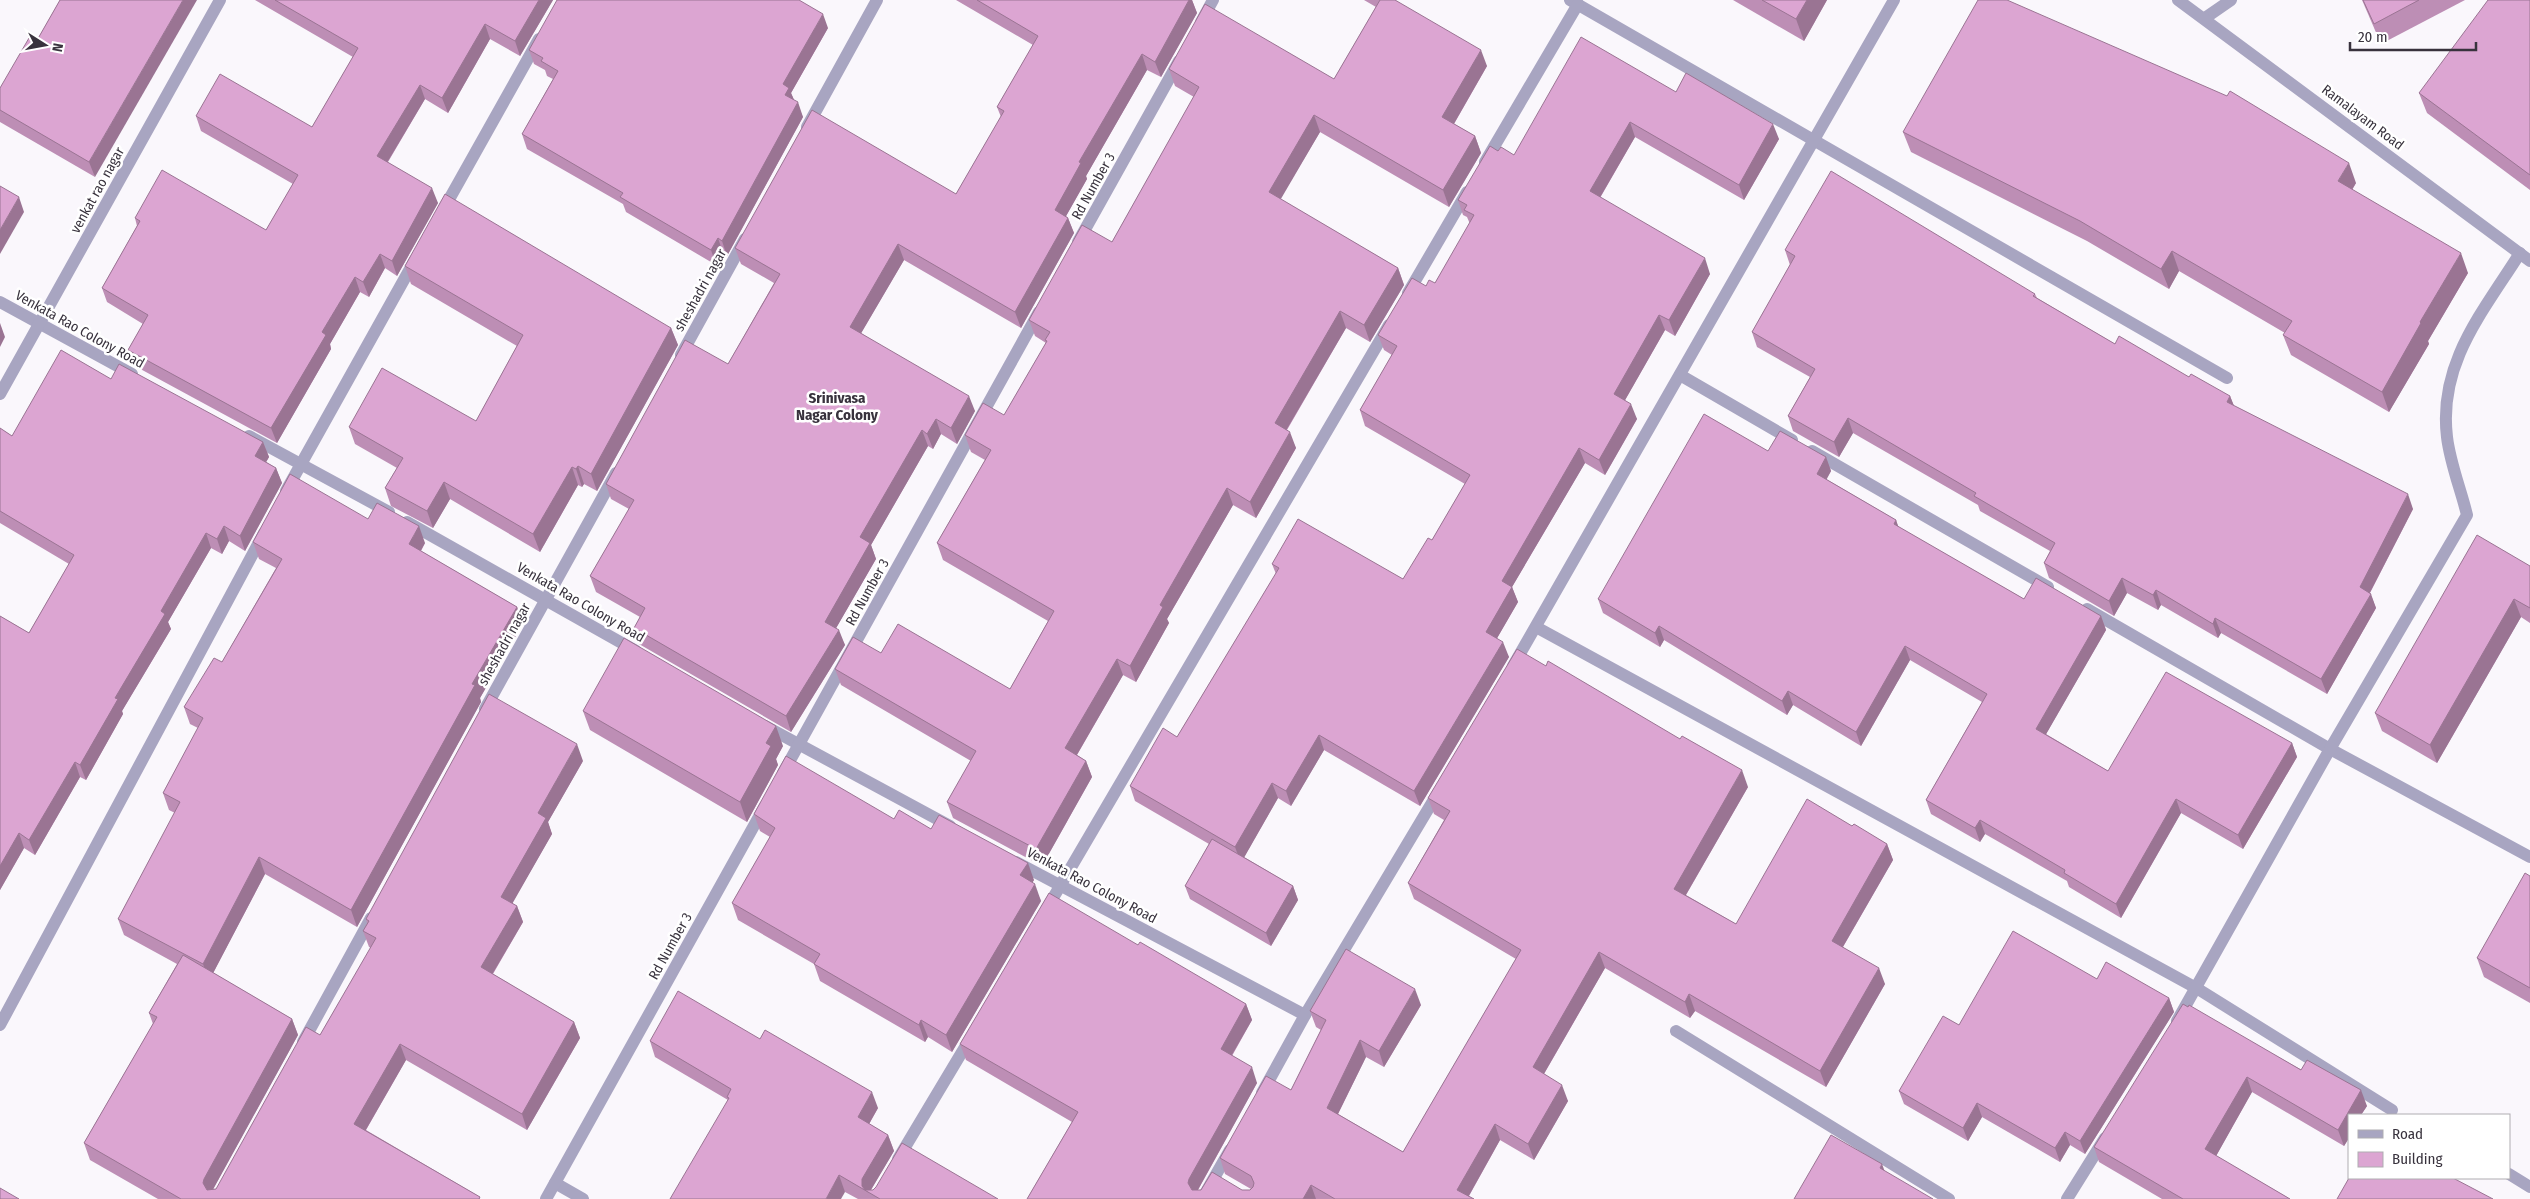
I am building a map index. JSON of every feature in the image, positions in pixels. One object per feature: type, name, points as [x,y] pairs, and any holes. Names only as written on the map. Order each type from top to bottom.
[{"type":"street","name":"venkat rao nagar","points":[[0,394],[220,0]]},
{"type":"street","points":[[800,139],[877,0]]},
{"type":"street","points":[[1194,35],[1213,0]]},
{"type":"street","points":[[1506,678],[1894,0]]},
{"type":"street","name":"Ramalayam Road","points":[[2178,0],[2206,18],[2525,257]]},
{"type":"street","points":[[2206,18],[2231,0]]},
{"type":"street","points":[[1040,920],[1475,180],[1574,2],[2227,378]]},
{"type":"street","points":[[436,223],[546,26]]},
{"type":"street","name":"Rd Number 3","points":[[1074,251],[1184,52]]},
{"type":"street","name":"sheshadri nagar","points":[[676,364],[752,226]]},
{"type":"street","points":[[282,499],[421,249]]},
{"type":"street","points":[[2171,1031],[2198,988],[2330,749],[2467,515],[2447,437],[2447,388],[2460,348],[2525,257]]},
{"type":"street","name":"Venkata Rao Colony Road","points":[[0,302],[144,381]]},
{"type":"street","name":"Rd Number 3","points":[[546,1199],[1044,303]]},
{"type":"street","points":[[1680,375],[2056,592]]},
{"type":"street","name":"Venkata Rao Colony Road","points":[[240,431],[546,599],[647,657]]},
{"type":"street","name":"sheshadri nagar","points":[[479,720],[623,460]]},
{"type":"street","points":[[0,1025],[268,525]]},
{"type":"street","points":[[2073,601],[2330,749],[2530,857]]},
{"type":"street","points":[[1536,627],[2198,988],[2392,1110]]},
{"type":"street","points":[[756,721],[964,834]]},
{"type":"street","points":[[1258,1100],[1305,1015],[1446,779]]},
{"type":"street","name":"Venkata Rao Colony Road","points":[[1008,858],[1305,1015]]},
{"type":"street","points":[[298,1051],[379,903]]},
{"type":"street","points":[[890,1174],[975,1030]]},
{"type":"street","points":[[1676,1031],[1949,1199]]},
{"type":"street","points":[[2067,1199],[2114,1123]]},
{"type":"street","points":[[1202,1199],[1219,1179],[1234,1143]]},
{"type":"street","points":[[2510,1175],[2530,1186]]},
{"type":"street","points":[[555,1183],[583,1199]]},
{"type":"building","points":[[60,0],[183,0],[89,162],[0,110],[0,88],[29,38],[36,42]]},
{"type":"building","points":[[275,0],[539,0],[515,41],[485,24],[442,98],[420,85],[377,156],[432,188],[392,261],[380,254],[363,282],[355,277],[322,332],[326,335],[271,428],[128,350],[148,315],[102,288],[140,221],[135,218],[162,170],[266,230],[298,175],[196,116],[220,74],[312,127],[358,48]]},
{"type":"building","points":[[557,0],[799,0],[823,14],[783,84],[789,88],[785,95],[798,102],[722,241],[718,238],[711,250],[620,197],[623,193],[522,134],[558,71],[541,61],[543,58],[529,50]]},
{"type":"building","points":[[977,0],[1189,0],[1155,62],[1142,54],[1079,162],[1081,163],[1055,210],[1068,218],[1015,312],[898,244],[850,327],[969,396],[951,428],[936,419],[927,434],[922,430],[860,537],[870,543],[825,622],[839,630],[786,716],[634,628],[645,608],[590,576],[634,500],[606,484],[685,340],[728,364],[780,274],[735,248],[812,110],[956,194],[1004,111],[997,107],[1038,36]]},
{"type":"building","points":[[1380,0],[1395,0],[1481,50],[1442,117],[1475,136],[1443,190],[1314,115],[1269,192],[1398,268],[1364,325],[1340,311],[1275,423],[1290,432],[1250,502],[1227,488],[1160,605],[1163,607],[1130,666],[1117,659],[1065,748],[1086,761],[1036,849],[947,802],[976,751],[835,669],[853,637],[881,653],[898,624],[1010,689],[1054,611],[937,543],[991,450],[965,435],[983,403],[1004,415],[1047,341],[1045,340],[1050,332],[1029,320],[1082,225],[1112,242],[1199,87],[1169,69],[1205,4],[1334,79]]},
{"type":"building","points":[[1762,0],[1807,0],[1796,19]]},
{"type":"building","points":[[1978,0],[2007,0],[2227,96],[2230,91],[2349,163],[2338,181],[2461,253],[2420,322],[2382,392],[2283,335],[2292,321],[2172,251],[2161,269],[2080,221],[1903,132]]},
{"type":"building","points":[[2363,0],[2419,0],[2374,24]]},
{"type":"building","points":[[2488,0],[2530,0],[2530,175],[2419,93]]},
{"type":"building","points":[[1581,37],[1676,92],[1686,73],[1773,124],[1739,185],[1630,122],[1590,191],[1705,258],[1669,320],[1659,315],[1614,394],[1631,404],[1599,460],[1579,448],[1502,581],[1512,587],[1486,632],[1503,642],[1414,791],[1319,735],[1286,791],[1272,783],[1235,847],[1130,786],[1163,728],[1177,737],[1279,568],[1272,564],[1298,519],[1403,579],[1428,538],[1432,540],[1470,475],[1360,410],[1397,346],[1378,335],[1412,278],[1426,286],[1429,280],[1435,283],[1474,215],[1464,210],[1467,205],[1458,200],[1490,146],[1498,151],[1501,147],[1514,155]]},
{"type":"building","points":[[1831,171],[2035,294],[2033,296],[2115,344],[2119,336],[2189,377],[2191,374],[2230,396],[2227,402],[2408,494],[2360,587],[2371,594],[2321,679],[2215,618],[2213,624],[2156,590],[2153,595],[2122,578],[2109,601],[2044,563],[2055,543],[1974,496],[1976,493],[1848,418],[1834,442],[1788,416],[1815,369],[1752,332],[1795,256],[1785,250]]},
{"type":"building","points":[[0,186],[19,197],[0,230]]},
{"type":"building","points":[[445,194],[671,328],[591,474],[578,466],[576,469],[572,467],[533,534],[444,482],[427,511],[385,488],[403,458],[349,427],[382,368],[476,421],[523,335],[405,266]]},
{"type":"building","points":[[61,350],[111,379],[119,364],[263,442],[255,456],[276,468],[240,536],[224,526],[217,539],[206,533],[161,611],[165,614],[115,698],[118,699],[80,765],[75,762],[29,840],[19,833],[0,866],[0,616],[29,633],[74,555],[0,511],[0,428],[12,436]]},
{"type":"building","points":[[1704,414],[1768,451],[1780,431],[1826,457],[1817,474],[1896,520],[1894,524],[2024,599],[2036,578],[2101,616],[2036,729],[2108,771],[2166,672],[2292,743],[2238,835],[2176,799],[2116,904],[2064,873],[2065,870],[1980,820],[1975,828],[1926,800],[1987,694],[1905,646],[1856,732],[1788,691],[1782,701],[1659,626],[1655,633],[1598,599]]},
{"type":"building","points":[[290,474],[368,519],[377,503],[419,526],[409,544],[517,607],[472,684],[475,685],[351,910],[259,857],[203,964],[118,919],[180,802],[163,793],[203,718],[184,707],[214,658],[222,662],[282,559],[253,542]]},
{"type":"building","points":[[2477,535],[2530,566],[2530,608],[2514,599],[2430,745],[2375,713]]},
{"type":"building","points":[[624,638],[776,726],[766,743],[771,746],[740,802],[583,711]]},
{"type":"building","points":[[1517,649],[1546,666],[1548,661],[1680,739],[1682,736],[1742,770],[1674,889],[1736,924],[1807,799],[1887,844],[1832,941],[1879,968],[1820,1071],[1689,994],[1685,1002],[1599,952],[1533,1067],[1562,1085],[1528,1144],[1495,1124],[1457,1190],[1474,1199],[1335,1199],[1311,1185],[1303,1199],[1027,1199],[1078,1112],[960,1044],[1049,893],[1138,945],[1140,942],[1246,1004],[1221,1049],[1252,1067],[1189,1179],[1188,1183],[1192,1190],[1201,1190],[1212,1172],[1242,1190],[1250,1190],[1253,1187],[1254,1183],[1251,1176],[1220,1158],[1266,1076],[1291,1090],[1326,1020],[1310,1011],[1346,949],[1415,989],[1379,1051],[1360,1040],[1327,1108],[1403,1152],[1521,950],[1408,883],[1450,811],[1428,798]]},
{"type":"building","points":[[489,694],[577,744],[538,813],[546,818],[501,897],[517,906],[481,967],[574,1022],[522,1114],[400,1044],[354,1124],[480,1197],[479,1199],[181,1199],[84,1143],[157,1017],[149,1013],[183,955],[292,1019],[204,1179],[203,1183],[207,1190],[216,1189],[306,1027],[320,1035],[376,938],[363,931],[369,921],[366,919]]},
{"type":"building","points":[[786,756],[894,819],[899,810],[931,829],[939,815],[1028,863],[1020,875],[1035,884],[946,1035],[921,1020],[919,1025],[814,964],[820,954],[732,903],[775,828],[754,814]]},
{"type":"building","points":[[1212,839],[1293,886],[1266,933],[1185,886]]},
{"type":"building","points":[[2525,873],[2530,876],[2530,988],[2477,958]]},
{"type":"building","points":[[2013,931],[2097,979],[2106,962],[2169,998],[2080,1141],[2065,1132],[2055,1148],[1977,1103],[1963,1128],[1899,1091],[1943,1016],[1959,1025]]},
{"type":"building","points":[[678,991],[760,1039],[765,1030],[872,1092],[858,1117],[888,1135],[862,1179],[862,1186],[865,1190],[873,1190],[876,1187],[902,1143],[998,1199],[880,1199],[839,1175],[826,1199],[670,1199],[729,1098],[727,1097],[731,1089],[650,1041]]},
{"type":"building","points":[[2183,1004],[2188,1007],[2189,1005],[2301,1070],[2307,1060],[2361,1090],[2338,1130],[2247,1077],[2205,1149],[2290,1199],[2183,1199],[2094,1147]]},
{"type":"building","points":[[1831,1135],[1882,1164],[1880,1168],[1933,1199],[1794,1199]]},
{"type":"building","points":[[2348,1179],[2455,1179],[2493,1199],[2337,1199]]},
{"type":"building","points":[[0,1188],[19,1199],[0,1199]]},
{"type":"district","name":"Srinivasa Nagar Colony","points":[[837,406]]}]
